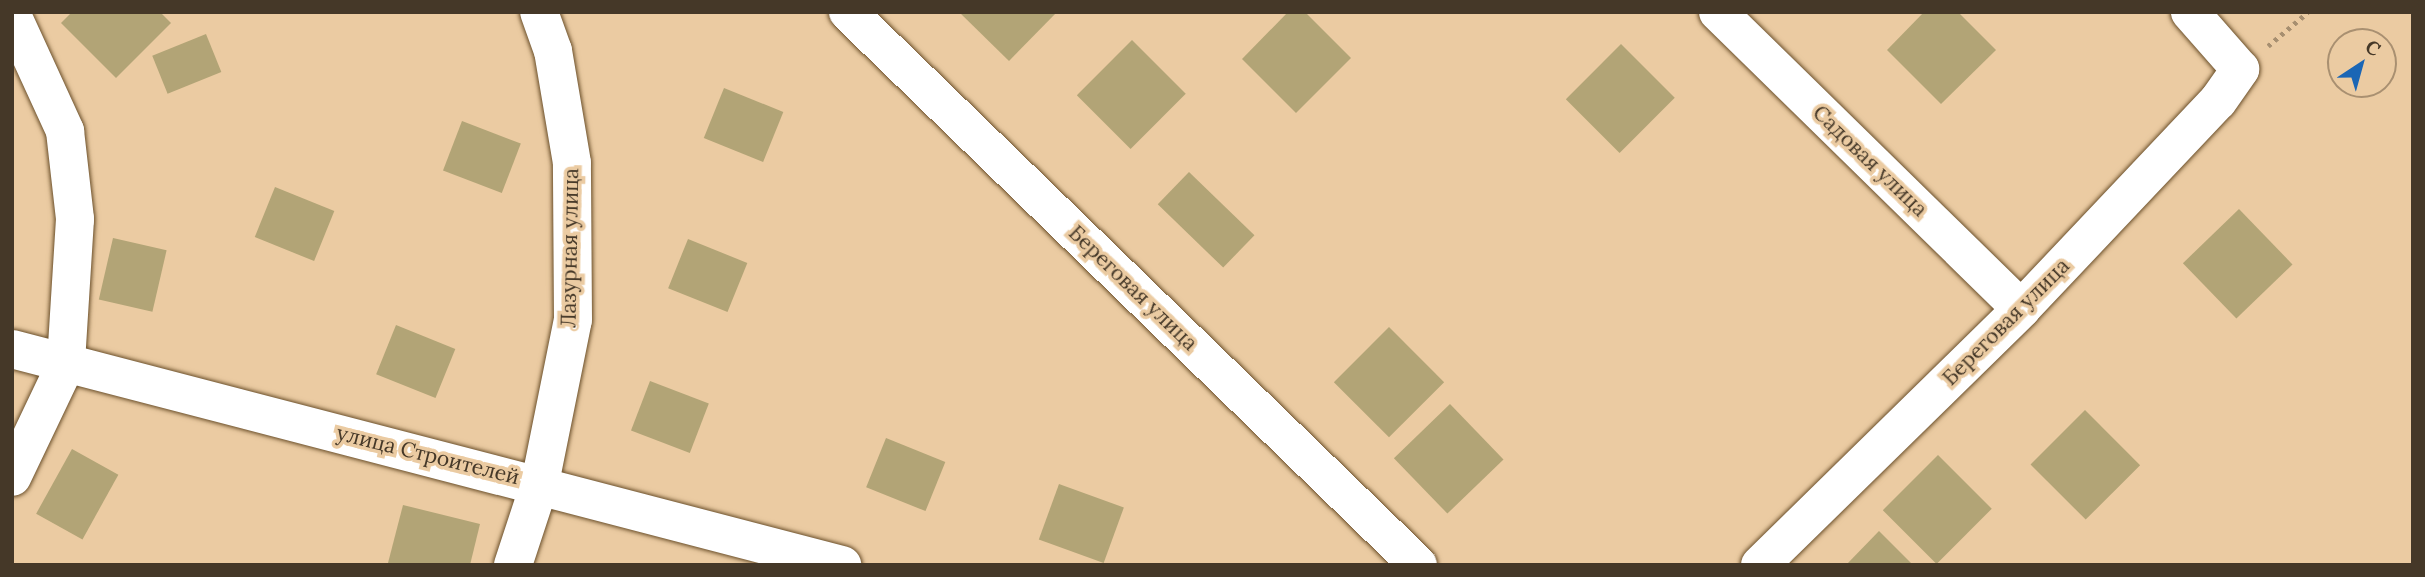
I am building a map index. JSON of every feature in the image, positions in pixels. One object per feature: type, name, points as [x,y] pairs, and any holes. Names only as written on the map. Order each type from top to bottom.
[{"type":"street","name":"Лазурная улица","points":[[513,565],[540,483],[573,307],[572,163],[553,51],[540,12]]},
{"type":"street","name":"Береговая улица","points":[[848,12],[1418,565]]},
{"type":"street","name":"Садовая улица","points":[[1718,12],[2021,309]]},
{"type":"street","points":[[2190,12],[2240,68]]},
{"type":"street","points":[[12,15],[65,131],[75,219],[66,364],[12,477]]},
{"type":"street","name":"Береговая улица","points":[[1760,565],[2021,309],[2218,101],[2240,68]]},
{"type":"street","name":"улица Строителей","points":[[12,349],[540,483],[842,565]]},
{"type":"path","points":[[2240,68],[2308,12]]},
{"type":"building","points":[[72,12],[160,12],[171,23],[116,78],[61,23]]},
{"type":"building","points":[[959,12],[1057,12],[1009,61]]},
{"type":"building","points":[[1288,12],[1305,12],[1351,58],[1296,113],[1242,59]]},
{"type":"building","points":[[1924,12],[1958,12],[1996,50],[1941,104],[1887,50]]},
{"type":"building","points":[[206,34],[221,72],[168,94],[152,56]]},
{"type":"building","points":[[1132,40],[1186,94],[1131,149],[1077,95]]},
{"type":"building","points":[[1621,44],[1675,98],[1620,153],[1566,99]]},
{"type":"building","points":[[724,88],[783,112],[763,162],[704,138]]},
{"type":"building","points":[[462,121],[521,144],[502,193],[443,170]]},
{"type":"building","points":[[1189,172],[1254,235],[1223,268],[1158,204]]},
{"type":"building","points":[[275,187],[334,211],[314,261],[255,237]]},
{"type":"building","points":[[2239,209],[2292,264],[2236,319],[2183,263]]},
{"type":"building","points":[[113,238],[167,250],[152,312],[99,299]]},
{"type":"building","points":[[688,239],[747,263],[727,312],[668,288]]},
{"type":"building","points":[[396,325],[455,349],[435,398],[376,374]]},
{"type":"building","points":[[1389,327],[1444,382],[1389,437],[1334,382]]},
{"type":"building","points":[[650,381],[709,404],[690,453],[631,430]]},
{"type":"building","points":[[1450,404],[1503,459],[1447,514],[1394,458]]},
{"type":"building","points":[[2085,410],[2140,465],[2086,520],[2031,464]]},
{"type":"building","points":[[886,438],[945,462],[925,511],[866,487]]},
{"type":"building","points":[[72,449],[118,475],[82,539],[36,514]]},
{"type":"building","points":[[1938,455],[1992,509],[1937,564],[1883,510]]},
{"type":"building","points":[[1059,484],[1124,508],[1104,563],[1039,539]]},
{"type":"building","points":[[403,505],[480,524],[470,565],[388,563]]},
{"type":"building","points":[[1879,531],[1913,565],[1846,565]]}]
